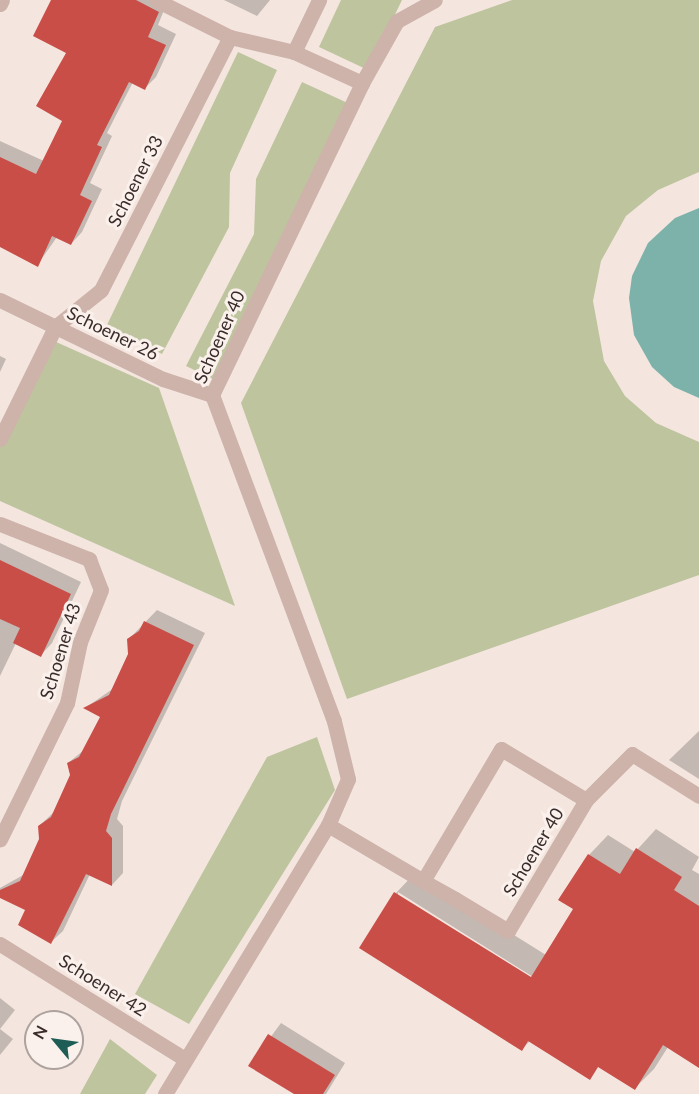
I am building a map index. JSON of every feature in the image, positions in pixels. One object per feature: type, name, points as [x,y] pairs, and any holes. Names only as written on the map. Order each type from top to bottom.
[{"type":"street","points":[[156,0],[230,37],[294,52],[362,83]]},
{"type":"street","points":[[294,52],[319,0]]},
{"type":"street","name":"Schoener 40","points":[[170,1092],[186,1059],[328,825],[348,779],[334,721],[212,395],[362,83],[397,21],[435,0]]},
{"type":"street","name":"Schoener 33","points":[[55,327],[100,290],[230,37]]},
{"type":"street","name":"Schoener 26","points":[[0,300],[163,379],[212,395]]},
{"type":"street","points":[[0,439],[55,327]]},
{"type":"street","name":"Schoener 43","points":[[0,524],[89,559],[101,590],[80,642],[67,703],[0,839]]},
{"type":"street","name":"Schoener 40","points":[[328,825],[423,881],[508,931],[586,800],[501,749],[423,881]]},
{"type":"street","points":[[586,800],[632,754],[699,796]]},
{"type":"street","name":"Schoener 42","points":[[0,944],[186,1059]]},
{"type":"green space","points":[[341,0],[402,0],[368,70],[319,47]]},
{"type":"green space","points":[[512,0],[699,0],[699,172],[658,190],[626,216],[601,261],[593,301],[604,361],[625,396],[656,423],[699,442],[699,575],[347,699],[241,403],[435,27]]},
{"type":"green space","points":[[238,52],[277,70],[230,173],[229,227],[162,354],[106,327]]},
{"type":"green space","points":[[302,82],[352,105],[217,381],[186,366],[254,234],[256,179]]},
{"type":"green space","points":[[45,337],[159,388],[235,606],[0,501],[0,428]]},
{"type":"green space","points":[[317,737],[335,790],[189,1024],[135,994],[267,757]]},
{"type":"green space","points":[[110,1039],[157,1075],[145,1094],[80,1094]]},
{"type":"water","points":[[699,208],[699,398],[674,387],[652,367],[634,335],[629,298],[632,276],[648,243],[675,218]]},
{"type":"building","points":[[51,0],[136,0],[159,12],[148,37],[166,45],[145,90],[129,82],[97,145],[102,147],[80,195],[92,201],[71,245],[52,236],[38,267],[0,247],[0,157],[36,174],[62,121],[36,106],[66,53],[33,36]]},
{"type":"building","points":[[0,560],[71,594],[41,657],[13,643],[20,628],[0,619]]},
{"type":"building","points":[[144,621],[194,645],[111,814],[106,831],[112,838],[112,886],[86,874],[51,944],[18,925],[25,910],[0,898],[0,890],[20,881],[39,839],[38,826],[51,817],[70,775],[67,763],[79,757],[100,717],[83,708],[109,695],[128,654],[127,639],[139,631]]},
{"type":"building","points":[[636,848],[682,877],[674,890],[699,906],[699,1068],[663,1045],[635,1090],[598,1067],[590,1080],[528,1041],[522,1051],[359,948],[394,892],[531,977],[573,909],[558,900],[588,854],[620,874]]},
{"type":"building","points":[[268,1034],[335,1075],[323,1094],[294,1094],[248,1066]]}]
